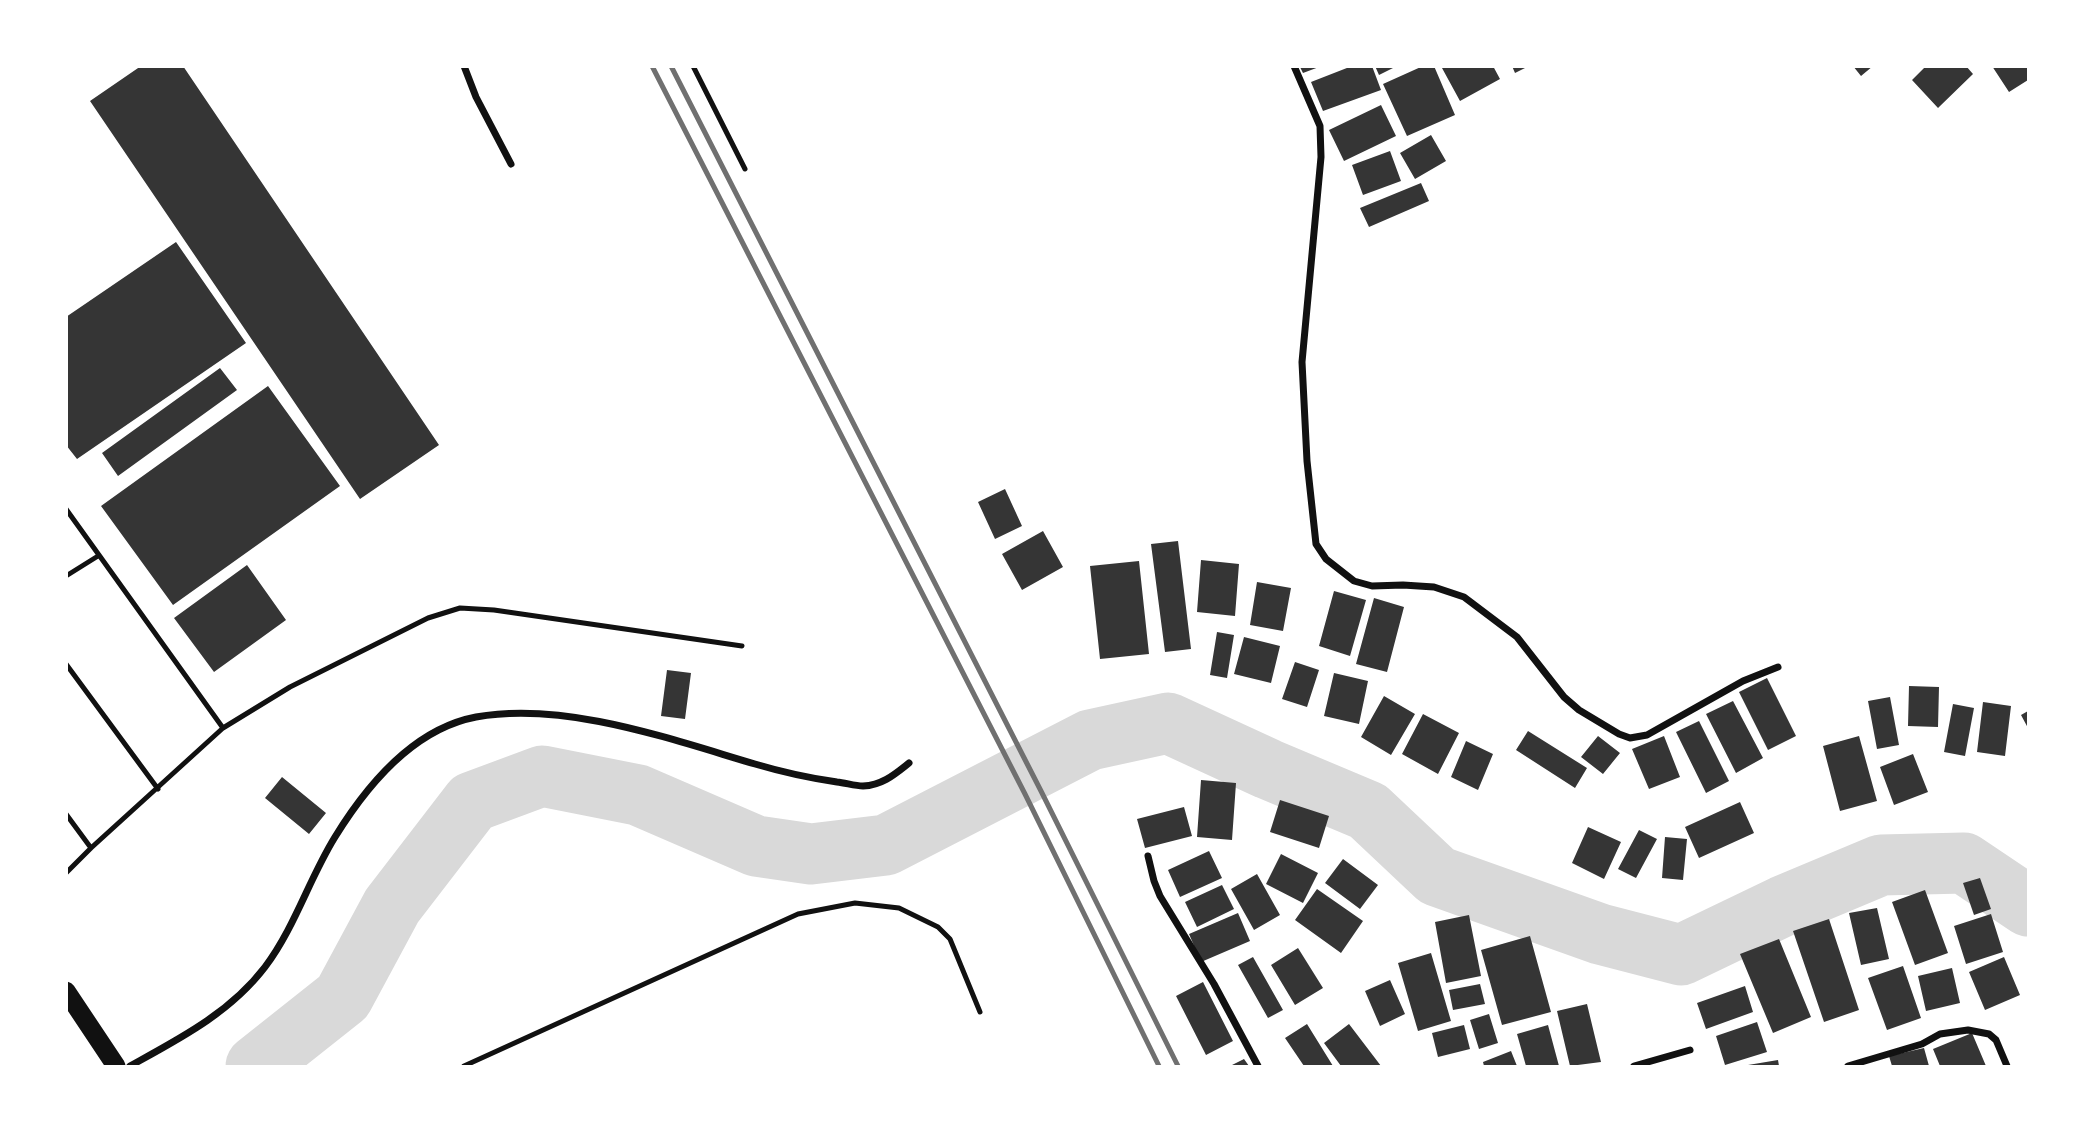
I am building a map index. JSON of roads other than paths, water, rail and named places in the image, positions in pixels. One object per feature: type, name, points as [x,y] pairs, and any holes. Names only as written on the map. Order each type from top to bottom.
[{"type":"highway","points":[[66,991],[116,1066]]},
{"type":"street","points":[[464,66],[476,97],[510,164]]},
{"type":"street","points":[[1294,66],[1320,126],[1321,157],[1302,362],[1307,461],[1316,544],[1326,559],[1354,581],[1372,586],[1434,587],[1464,597],[1517,637],[1564,696],[1579,710],[1619,734],[1629,737],[1647,735],[1743,681],[1778,667]]},
{"type":"street","points":[[130,1066],[200,1027],[238,997],[265,967],[290,927],[335,837],[369,789],[403,753],[444,727],[473,718],[510,712],[542,714],[632,727],[796,776],[862,786],[879,784],[909,763]]},
{"type":"street","points":[[1148,856],[1160,896],[1214,984],[1258,1066]]},
{"type":"street","points":[[1848,1066],[1922,1044],[1940,1034],[1968,1030],[1989,1034],[1996,1040],[2007,1066]]},
{"type":"street","points":[[1634,1066],[1690,1049]]},
{"type":"lane","points":[[692,66],[745,169]]},
{"type":"lane","points":[[66,509],[223,729]]},
{"type":"lane","points":[[66,576],[98,556]]},
{"type":"lane","points":[[66,873],[223,729],[290,687],[428,618],[460,608],[494,610],[742,646]]},
{"type":"lane","points":[[66,664],[158,789]]},
{"type":"lane","points":[[66,814],[91,848]]},
{"type":"lane","points":[[464,1066],[798,914],[855,903],[899,908],[938,927],[950,939],[980,1012]]},
{"type":"waterway","points":[[256,1066],[343,997],[392,906],[472,802],[542,776],[638,795],[756,846],[811,854],[886,845],[1090,740],[1168,723],[1368,811],[1437,876],[1600,934],[1681,955],[1783,906],[1881,865],[1964,863],[2028,906]]},
{"type":"railway","points":[[652,66],[1025,794],[1159,1066]]},
{"type":"railway","points":[[671,66],[1041,791],[1178,1066]]}]
